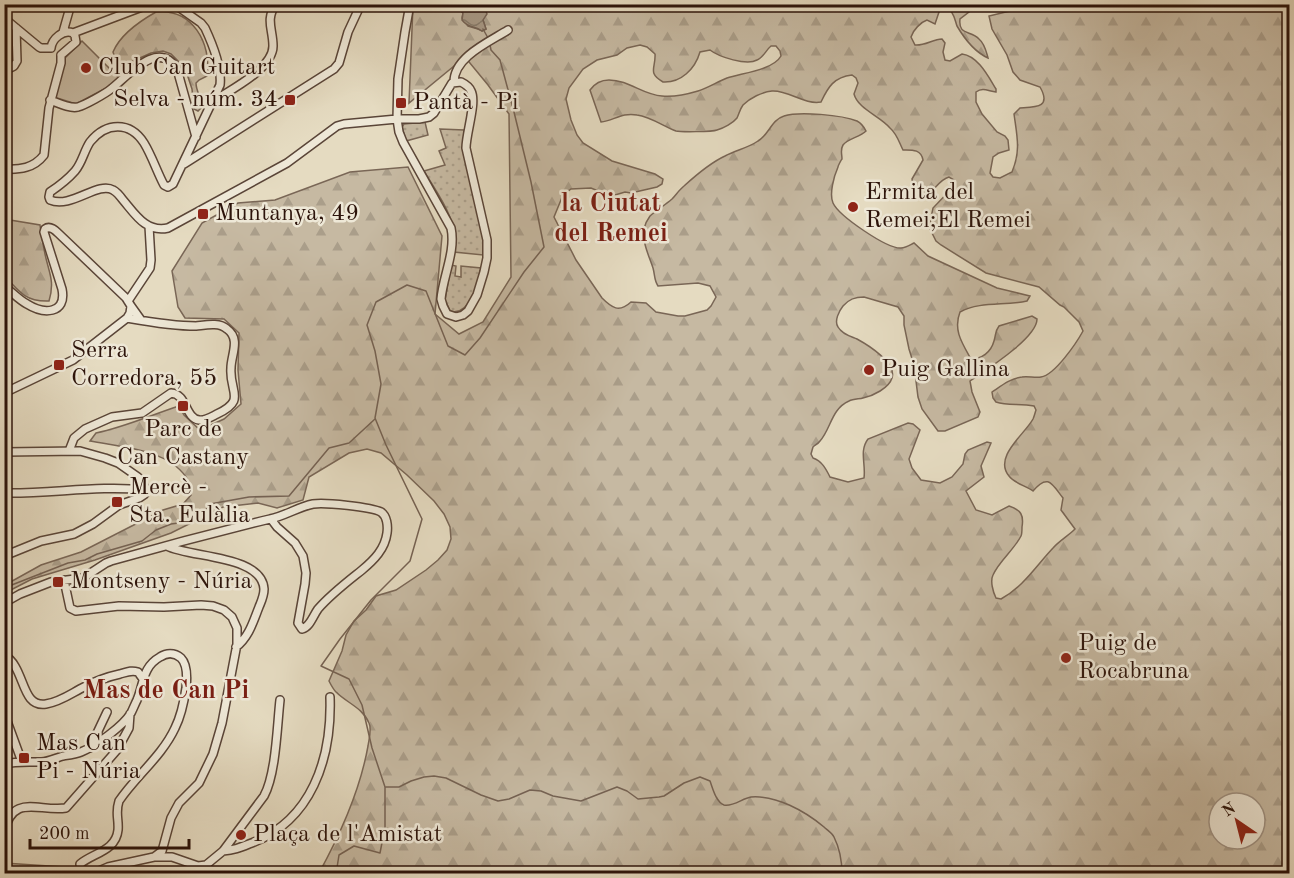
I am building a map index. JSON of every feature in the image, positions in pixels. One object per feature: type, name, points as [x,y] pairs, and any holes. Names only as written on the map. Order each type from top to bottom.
[{"type":"street","points":[[51,48],[53,42],[63,32],[71,4]]},
{"type":"street","points":[[63,32],[73,33],[150,4]]},
{"type":"street","points":[[174,4],[201,23],[207,31],[220,73],[220,85],[173,184],[165,186],[144,144],[137,135],[127,128],[115,127],[94,138],[77,169],[50,192],[51,201],[64,202],[109,188],[117,192],[138,219],[149,226],[159,230],[174,226],[287,163],[337,126],[429,117],[454,82],[458,67],[471,54],[508,30]]},
{"type":"street","points":[[212,102],[254,73],[270,57],[273,45],[269,20],[276,4]]},
{"type":"street","points":[[182,165],[334,69],[339,63],[348,32],[361,4]]},
{"type":"street","points":[[410,4],[398,79],[399,132],[451,228],[452,246],[441,299],[447,314],[460,316],[468,311],[477,295],[488,246],[466,148],[473,94],[465,84],[454,82]]},
{"type":"street","points":[[122,6],[122,15]]},
{"type":"street","points":[[4,18],[39,47],[51,48]]},
{"type":"street","points":[[4,71],[18,61],[16,28]]},
{"type":"street","points":[[4,169],[28,168],[43,158],[50,100],[61,55],[76,42],[73,33]]},
{"type":"street","points":[[51,48],[55,53],[61,55]]},
{"type":"street","points":[[50,100],[70,107],[78,107],[110,90],[145,61],[164,58],[173,63],[177,69],[196,138]]},
{"type":"street","points":[[4,393],[46,375],[73,360],[93,347],[127,318],[130,314],[130,304],[150,268],[149,226]]},
{"type":"street","points":[[4,286],[33,308],[51,310],[62,304],[62,289],[44,232],[45,229],[53,229],[130,304],[141,320]]},
{"type":"street","points":[[69,451],[74,438],[85,429],[112,417],[135,415],[171,393],[180,396],[192,416],[200,420],[206,420],[224,411],[233,403],[235,391],[230,369],[235,344],[228,329],[218,325],[176,326],[127,318]]},
{"type":"street","points":[[4,556],[40,541],[74,534],[93,524],[119,505],[145,494],[143,483],[138,477],[118,463],[80,451],[5,452]]},
{"type":"street","points":[[4,493],[98,488],[145,490]]},
{"type":"street","points":[[4,603],[51,582],[83,578],[106,563],[192,538],[271,519],[314,504],[370,509],[382,513],[386,519],[386,540],[373,561],[332,594],[317,610],[306,628],[302,629],[298,622],[306,573],[303,556],[295,543],[271,519]]},
{"type":"street","points":[[167,546],[188,553],[231,561],[258,575],[264,588],[263,595],[249,632],[242,643],[236,647]]},
{"type":"street","points":[[64,580],[70,608],[76,611],[119,606],[213,606],[224,610],[232,617],[237,628],[236,647],[222,723],[213,754],[199,783],[179,803],[171,818],[162,851],[154,857]]},
{"type":"street","points":[[4,764],[42,762],[80,753],[90,748],[112,733],[130,714],[151,663],[167,654],[180,657],[187,676],[183,707],[174,729],[157,755],[119,801],[116,810],[117,838],[101,853],[80,864],[81,871],[94,873],[108,867],[154,857],[175,858],[198,866],[206,865],[223,851],[268,788],[280,700]]},
{"type":"street","points":[[4,655],[12,660],[17,668],[25,691],[33,703],[41,705],[63,699],[102,679],[128,671],[138,672],[143,679]]},
{"type":"street","points":[[223,851],[235,850],[275,832],[306,800],[318,776],[327,745],[330,697]]},
{"type":"street","points":[[90,748],[107,712]]},
{"type":"street","points":[[4,713],[22,762]]},
{"type":"street","points":[[4,832],[10,815],[20,808],[28,806],[66,808],[117,750],[129,728],[130,714]]},
{"type":"street","points":[[166,840],[175,858]]},
{"type":"green space","points":[[1022,4],[1289,5],[1289,873],[319,873],[335,843],[355,795],[370,734],[370,725],[366,718],[336,692],[329,681],[346,635],[354,621],[376,596],[396,590],[426,570],[447,550],[451,539],[450,527],[434,501],[381,453],[367,449],[349,453],[309,477],[303,500],[277,508],[258,503],[223,507],[171,533],[32,579],[5,593],[5,585],[41,565],[81,552],[163,510],[183,504],[191,495],[186,477],[167,460],[142,451],[90,441],[96,433],[179,406],[184,415],[200,430],[224,419],[241,404],[238,370],[239,333],[224,319],[185,318],[178,307],[172,271],[202,223],[238,203],[275,200],[350,172],[408,167],[442,236],[435,314],[459,334],[483,322],[511,277],[509,114],[465,57],[409,103],[413,5],[456,5],[463,13],[462,18],[468,26],[482,31],[486,29],[482,5],[973,5],[969,12],[960,19],[961,28],[981,41],[988,58],[966,40],[953,14],[948,9],[939,12],[935,24],[927,20],[922,23],[911,37],[915,45],[942,39],[945,43],[943,52],[945,60],[950,61],[962,54],[973,58],[990,78],[996,92],[983,90],[976,92],[976,102],[982,114],[997,132],[1008,140],[1009,150],[993,157],[990,173],[993,177],[1000,178],[1012,172],[1017,157],[1014,114],[1020,108],[1040,105],[1044,99],[1040,87],[1020,80],[1013,72],[1007,55],[992,29],[989,16],[1014,10]],"holes":[[[640,45],[647,47],[655,54],[653,70],[655,76],[663,82],[676,80],[686,74],[695,64],[700,52],[710,50],[733,60],[752,62],[761,58],[771,46],[776,46],[781,56],[764,68],[727,78],[702,90],[680,95],[655,95],[623,82],[601,81],[590,90],[601,122],[632,114],[676,131],[714,131],[733,122],[743,105],[760,94],[778,91],[809,101],[821,102],[836,80],[852,75],[858,83],[854,94],[860,104],[892,130],[903,150],[916,151],[922,156],[923,160],[912,179],[919,199],[928,195],[941,181],[949,177],[954,180],[955,185],[933,208],[929,227],[936,241],[986,273],[1039,287],[1079,322],[1083,331],[1053,371],[1041,377],[1014,379],[992,392],[996,402],[1034,406],[1036,410],[1033,419],[1007,454],[1005,469],[1009,476],[1033,491],[1042,483],[1050,482],[1063,498],[1061,510],[1075,529],[1055,545],[1023,582],[1009,594],[1001,599],[996,598],[992,587],[992,577],[1021,536],[1022,516],[1019,511],[1009,506],[992,515],[976,510],[966,491],[984,477],[981,466],[991,443],[987,442],[968,450],[963,464],[952,477],[940,483],[921,480],[912,468],[909,459],[920,430],[913,424],[908,423],[868,439],[863,453],[864,478],[848,482],[830,477],[811,454],[813,447],[824,436],[838,409],[851,400],[876,393],[888,385],[892,378],[890,366],[880,355],[838,327],[837,316],[848,302],[864,297],[898,307],[904,316],[922,409],[938,431],[945,431],[978,417],[980,412],[970,381],[1020,344],[1035,327],[1037,319],[1032,316],[999,326],[993,345],[988,352],[979,358],[971,359],[958,331],[960,312],[976,306],[1027,301],[1030,296],[997,288],[928,256],[914,243],[906,247],[894,247],[875,238],[844,216],[832,199],[835,175],[842,159],[841,150],[847,141],[866,131],[860,123],[850,119],[820,114],[800,114],[780,118],[758,141],[709,165],[646,222],[645,244],[658,286],[698,283],[710,286],[716,297],[711,306],[707,310],[685,316],[656,312],[646,303],[631,302],[623,307],[612,307],[602,298],[576,260],[554,217],[563,195],[571,189],[591,188],[608,195],[615,195],[657,187],[662,184],[663,179],[655,174],[612,161],[583,143],[571,120],[566,99],[569,88],[583,69],[597,60],[617,55],[627,48]]]},
{"type":"green space","points":[[156,12],[169,12],[180,16],[197,30],[203,40],[208,64],[207,76],[196,83],[202,107],[198,111],[194,109],[192,89],[187,74],[171,54],[163,51],[151,53],[118,66],[113,52],[120,40],[131,29]]},
{"type":"green space","name":"Club Can Guitart","points":[[82,41],[119,78],[108,87],[76,104],[54,97],[65,58]]},
{"type":"green space","points":[[425,122],[428,135],[406,141],[402,127],[404,124]]},
{"type":"green space","points":[[440,129],[464,130],[464,148],[484,241],[483,255],[454,252],[454,230],[451,220],[424,171],[445,165],[439,151],[446,148]]},
{"type":"green space","points":[[4,219],[40,225],[50,272],[49,301],[34,300],[28,297],[5,276]]},
{"type":"green space","points":[[451,265],[456,266],[455,276],[461,277],[461,266],[481,268],[472,297],[463,309],[457,311],[450,311],[445,300]]},
{"type":"green space","points":[[4,863],[64,867],[71,873],[5,873]]},
{"type":"water","points":[[456,5],[482,5],[487,14],[483,20],[486,29],[482,31],[465,23],[462,20],[463,13]]},
{"type":"waterway","points":[[483,29],[488,38]]},
{"type":"waterway","points":[[336,874],[339,855],[354,846],[380,853],[385,827],[385,787],[372,748],[362,705],[349,679],[321,666],[371,600],[410,561],[422,519],[375,418],[381,384],[367,325],[376,302],[407,285],[426,291],[448,346],[465,355],[480,338],[524,272],[544,247],[514,112],[500,60],[491,50],[490,45]]},
{"type":"waterway","points":[[4,588],[68,563],[85,560],[97,554],[142,541],[156,530],[171,524],[186,522],[204,512],[210,504],[249,497],[289,496],[329,448],[349,443],[375,419]]},
{"type":"waterway","points":[[386,787],[399,787],[411,781],[434,776],[446,778],[498,801],[530,790],[581,801],[617,787],[638,799],[664,796],[684,783],[700,777],[710,781],[717,798],[724,805],[731,805],[751,797],[761,797],[780,801],[808,815],[834,837],[840,855],[842,874]]},
{"type":"place","name":"Club Can Guitart","points":[[86,68]]},
{"type":"place","name":"Selva - núm. 34","points":[[290,100]]},
{"type":"place","name":"Pantà - Pi","points":[[401,103]]},
{"type":"place","name":"Ermita del Remei;El Remei","points":[[853,207]]},
{"type":"place","name":"Muntanya, 49","points":[[203,214]]},
{"type":"place","name":"Serra Corredora, 55","points":[[59,365]]},
{"type":"place","name":"Puig Gallina","points":[[869,370]]},
{"type":"place","name":"Parc de Can Castany","points":[[183,406]]},
{"type":"place","name":"Mercè - Sta. Eulàlia","points":[[117,502]]},
{"type":"place","name":"Montseny - Núria","points":[[58,582]]},
{"type":"place","name":"Puig de Rocabruna","points":[[1066,658]]},
{"type":"place","name":"Mas Can Pi - Núria","points":[[24,758]]},
{"type":"place","name":"Plaça de l'Amistat","points":[[241,835]]},
{"type":"district","name":"la Ciutat del Remei","points":[[611,218]]},
{"type":"district","name":"Mas de Can Pi","points":[[166,691]]}]
